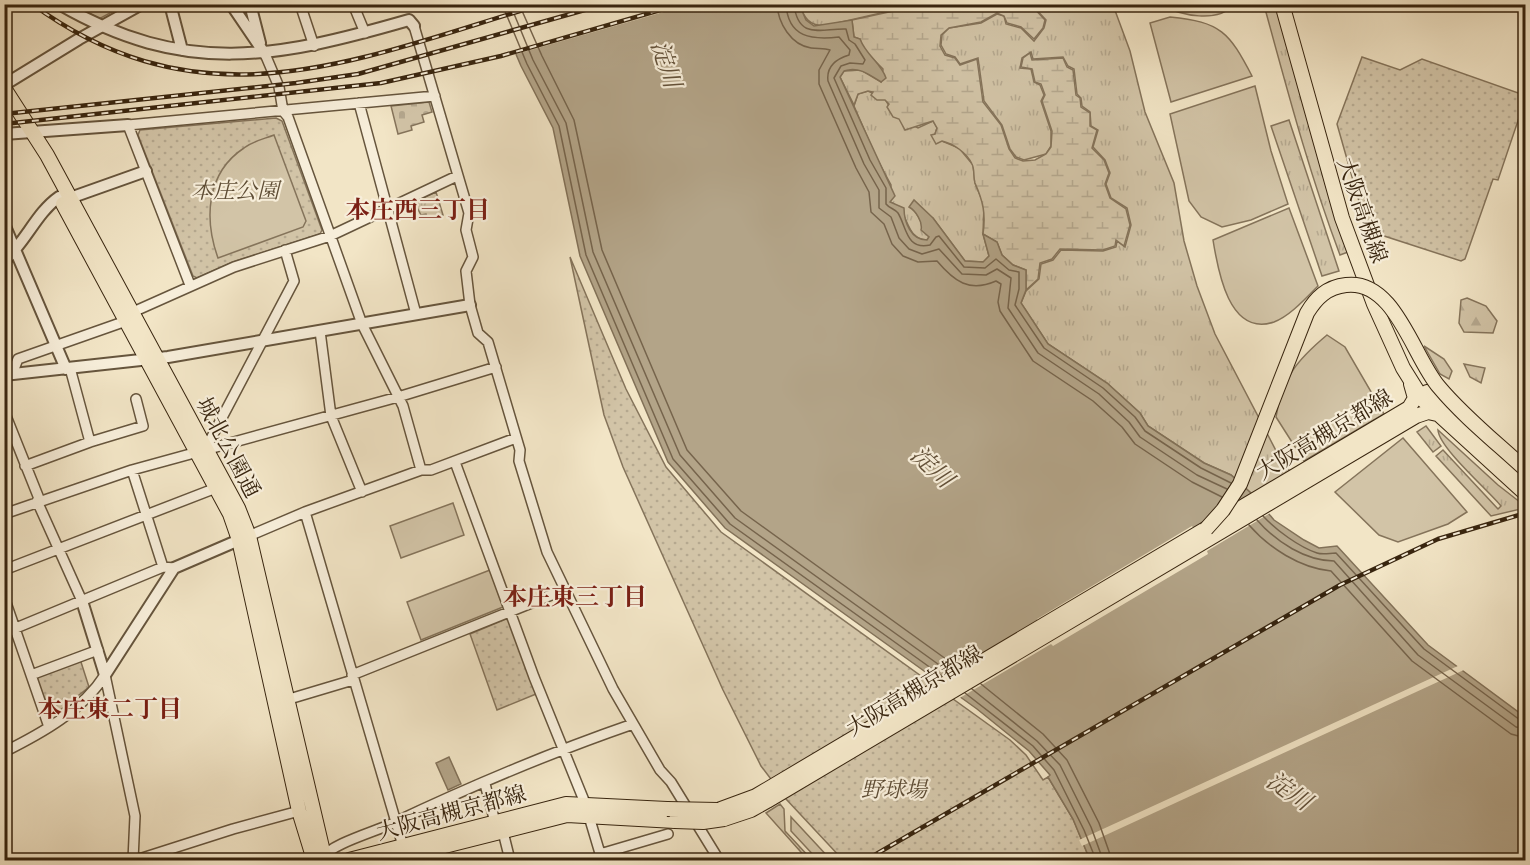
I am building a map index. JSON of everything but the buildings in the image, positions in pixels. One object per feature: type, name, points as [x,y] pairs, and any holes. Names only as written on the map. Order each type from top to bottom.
[{"type":"main road","name":"大阪高槻線","points":[[1282,4],[1342,218],[1378,314],[1411,384],[1424,395]]},
{"type":"main road","name":"大阪高槻線","points":[[1289,4],[1326,145],[1348,215],[1406,360],[1424,395],[1437,414]]},
{"type":"main road","name":"城北公園通","points":[[4,86],[201,450],[238,508],[299,811],[321,859]]},
{"type":"main road","name":"城北公園通","points":[[4,102],[28,133]]},
{"type":"main road","name":"大阪高槻京都線","points":[[1206,529],[1228,504],[1240,484],[1307,313],[1321,295],[1344,285],[1365,286],[1386,300],[1440,389],[1526,470]]},
{"type":"main road","name":"大阪高槻京都線","points":[[1411,384],[1415,398],[1413,412]]},
{"type":"main road","name":"大阪高槻京都線","points":[[389,861],[499,827],[587,809],[671,815],[703,822],[743,808],[1413,412],[1424,395],[1526,482]]},
{"type":"main road","name":"大阪高槻京都線","points":[[743,808],[1206,529],[1413,412],[1437,414]]},
{"type":"main road","points":[[1437,414],[1526,494]]},
{"type":"main road","name":"城北公園通","points":[[201,450],[216,488],[244,538],[286,700],[321,859]]},
{"type":"main road","name":"大阪高槻京都線","points":[[349,861],[408,854]]},
{"type":"street","points":[[59,4],[102,28],[182,50],[224,54],[265,54],[314,46],[412,23],[468,213],[466,230],[473,257],[466,271],[470,305],[477,333],[488,342],[496,367],[516,438],[519,461],[547,552],[633,724],[718,861]]},
{"type":"street","points":[[4,86],[79,39],[142,4]]},
{"type":"street","points":[[170,4],[182,50]]},
{"type":"street","points":[[231,4],[265,54]]},
{"type":"street","points":[[250,4],[265,54],[279,87],[283,111],[288,117],[362,324],[398,397],[426,470]]},
{"type":"street","points":[[300,4],[314,46]]},
{"type":"street","points":[[354,4],[365,33]]},
{"type":"street","points":[[4,135],[435,96]]},
{"type":"street","points":[[359,103],[417,314]]},
{"type":"street","points":[[128,125],[190,285]]},
{"type":"street","points":[[4,261],[16,251],[49,204],[146,171]]},
{"type":"street","points":[[8,374],[18,360],[129,316],[190,285],[330,236],[457,176]]},
{"type":"street","points":[[4,224],[68,368],[90,442]]},
{"type":"street","points":[[201,450],[294,281],[285,250]]},
{"type":"street","points":[[8,374],[152,359],[470,305]]},
{"type":"street","points":[[320,331],[331,416],[362,492]]},
{"type":"street","points":[[4,514],[132,470],[331,416],[496,367]]},
{"type":"street","points":[[25,466],[90,442],[143,426],[136,399]]},
{"type":"street","points":[[4,411],[38,501],[82,601],[98,650],[135,816],[134,861],[233,829],[299,811]]},
{"type":"street","points":[[4,633],[305,512],[455,462],[516,438]]},
{"type":"street","points":[[455,462],[562,750],[587,809],[601,857]]},
{"type":"street","points":[[132,470],[146,515],[168,568]]},
{"type":"street","points":[[4,570],[216,488]]},
{"type":"street","points":[[305,512],[396,822],[408,854]]},
{"type":"street","points":[[4,752],[49,727],[92,695],[168,568]]},
{"type":"street","points":[[286,700],[353,677],[564,590]]},
{"type":"street","points":[[4,597],[49,727]]},
{"type":"street","points":[[31,675],[98,650]]},
{"type":"street","points":[[321,859],[396,822],[562,750],[633,724]]},
{"type":"street","points":[[485,784],[510,861]]},
{"type":"street","points":[[588,861],[668,834]]},
{"type":"green space","points":[[74,4],[125,5],[99,19]]},
{"type":"green space","points":[[799,5],[916,5],[824,26],[808,20]]},
{"type":"green space","points":[[921,5],[1031,5],[1045,20],[1043,28],[1034,39],[1021,27],[1007,23],[1004,16],[997,13],[981,22],[949,28],[941,35],[940,46],[945,55],[955,58],[960,65],[977,59],[983,102],[1001,125],[1009,149],[1015,158],[1023,161],[1035,160],[1046,154],[1051,147],[1052,131],[1042,101],[1045,95],[1041,84],[1035,82],[1032,69],[1021,67],[1023,58],[1030,53],[1032,60],[1063,58],[1067,67],[1073,70],[1076,95],[1080,98],[1081,107],[1090,113],[1090,126],[1097,130],[1092,148],[1104,160],[1109,173],[1105,184],[1110,198],[1126,209],[1130,225],[1124,246],[1116,240],[1115,246],[1103,250],[1060,249],[1052,259],[1040,263],[1038,279],[1026,290],[1026,270],[1013,265],[1002,255],[997,242],[983,234],[983,208],[974,181],[973,166],[967,156],[947,142],[942,141],[936,144],[931,135],[935,134],[937,128],[933,121],[905,130],[899,119],[893,117],[887,107],[889,104],[885,100],[877,100],[871,95],[873,92],[858,94],[854,105],[840,77],[844,71],[861,70],[881,82],[883,69],[864,50],[860,39],[854,37],[852,20]]},
{"type":"green space","points":[[1032,5],[1113,5],[1130,51],[1145,112],[1174,183],[1184,241],[1197,286],[1215,334],[1283,464],[1290,471],[1252,494],[1231,475],[1204,463],[1148,426],[1140,413],[1107,383],[1048,344],[1021,303],[1026,291],[1039,279],[1041,264],[1053,260],[1061,250],[1103,251],[1116,247],[1117,241],[1125,247],[1131,225],[1127,208],[1111,198],[1106,184],[1110,173],[1105,160],[1093,147],[1098,130],[1091,126],[1090,112],[1082,106],[1081,98],[1077,94],[1074,69],[1068,66],[1063,57],[1033,59],[1031,52],[1022,58],[1020,68],[1031,69],[1034,82],[1040,85],[1044,95],[1041,101],[1051,131],[1051,146],[1046,154],[1024,160],[1016,157],[1010,149],[1002,125],[984,101],[978,58],[960,64],[955,57],[946,54],[941,45],[942,35],[949,28],[981,23],[997,14],[1004,16],[1006,24],[1021,28],[1034,41],[1044,28],[1046,20]]},
{"type":"green space","points":[[1161,5],[1234,5],[1218,14],[1199,16],[1189,15]]},
{"type":"green space","points":[[1264,5],[1278,5],[1326,186],[1348,252],[1340,255],[1308,162]]},
{"type":"green space","points":[[1170,17],[1201,22],[1222,32],[1237,49],[1252,76],[1171,102],[1150,23]]},
{"type":"green space","points":[[1362,57],[1400,70],[1422,59],[1524,95],[1525,100],[1498,180],[1493,179],[1465,259],[1461,261],[1375,233],[1364,219],[1337,124]]},
{"type":"green space","points":[[1255,86],[1271,151],[1288,204],[1251,220],[1222,227],[1201,217],[1189,201],[1170,114]]},
{"type":"green space","points":[[868,91],[885,99],[895,116],[918,128],[933,121],[937,128],[935,134],[942,141],[959,148],[973,165],[975,183],[984,205],[983,234],[989,256],[984,262],[965,261],[933,218],[914,209],[929,237],[927,240],[920,239],[910,230],[901,211],[890,202],[891,185],[854,106],[858,94]]},
{"type":"green space","points":[[429,102],[432,112],[422,115],[424,122],[411,126],[412,130],[398,134],[391,106]]},
{"type":"green space","name":"本庄公園","points":[[276,118],[282,121],[322,230],[320,234],[233,262],[197,278],[193,276],[138,135],[140,130]]},
{"type":"green space","points":[[1289,120],[1339,271],[1322,276],[1271,126]]},
{"type":"green space","points":[[274,135],[306,221],[303,227],[218,258],[210,213],[215,184],[231,158],[251,144]]},
{"type":"green space","points":[[436,192],[443,215],[428,219],[426,214],[421,215],[414,202]]},
{"type":"green space","points":[[1289,208],[1318,286],[1286,316],[1274,322],[1259,324],[1246,320],[1236,311],[1223,284],[1213,240]]},
{"type":"green space","name":"野球場","points":[[570,257],[626,389],[666,467],[721,532],[1010,740],[1026,755],[1043,780],[1048,777],[1073,819],[1090,860],[843,860],[786,799],[761,766],[723,690],[623,467],[604,415]]},
{"type":"green space","points":[[1467,298],[1486,306],[1497,321],[1493,333],[1464,332],[1459,323],[1461,300]]},
{"type":"green space","points":[[1327,335],[1345,347],[1384,414],[1304,461],[1276,417],[1282,391],[1292,371]]},
{"type":"green space","points":[[1424,346],[1444,359],[1452,371],[1449,379],[1440,374]]},
{"type":"green space","points":[[1464,364],[1485,368],[1481,383],[1470,377]]},
{"type":"green space","points":[[1426,426],[1441,446],[1433,452],[1417,432]]},
{"type":"green space","points":[[1438,430],[1525,508],[1491,516],[1436,456],[1443,450],[1498,509],[1501,506],[1455,458]]},
{"type":"green space","points":[[1403,438],[1467,512],[1448,524],[1398,542],[1379,535],[1335,492]]},
{"type":"green space","points":[[453,503],[464,535],[401,558],[390,526]]},
{"type":"green space","points":[[490,570],[503,607],[421,640],[407,602]]},
{"type":"green space","points":[[506,619],[510,621],[536,694],[497,710],[470,634]]},
{"type":"green space","points":[[80,659],[89,687],[54,715],[50,714],[37,679],[39,674]]},
{"type":"green space","points":[[780,804],[784,809],[785,831],[812,860],[808,860],[766,813]]},
{"type":"green space","points":[[791,817],[831,860],[818,860],[791,831]]},
{"type":"water","name":"淀川","points":[[799,4],[806,20],[814,26],[852,20],[854,37],[860,39],[884,73],[886,78],[881,82],[854,69],[844,71],[840,77],[895,196],[890,202],[904,208],[905,219],[913,234],[921,239],[927,240],[929,237],[921,230],[918,217],[909,207],[914,200],[933,218],[965,261],[983,262],[989,256],[983,234],[997,242],[1002,255],[1013,265],[1026,270],[1026,290],[1021,303],[1048,344],[1107,383],[1140,413],[1148,426],[1204,463],[1231,475],[1252,494],[1274,520],[1319,548],[1337,546],[1428,645],[1525,717],[1525,860],[1090,860],[1073,819],[1048,777],[1050,775],[1029,751],[977,709],[725,528],[668,462],[580,256],[553,128],[521,66],[495,5]]},
{"type":"water","points":[[449,757],[461,784],[448,790],[436,763]]},
{"type":"pier","points":[[514,4],[688,5],[513,55],[494,10]]},
{"type":"pier","points":[[1245,483],[1237,504],[1256,494],[1272,512],[1207,551],[1208,554],[1053,646],[1051,644],[958,699],[937,684],[1039,622],[1037,619],[1192,526],[1195,530]]},
{"type":"pier","points":[[1460,665],[1466,669],[1082,846],[1079,840]]},
{"type":"railway","points":[[32,4],[96,43],[160,65],[222,74],[284,72],[347,61],[410,45],[543,4]]},
{"type":"railway","points":[[4,114],[296,83],[358,74],[606,4]]},
{"type":"railway","points":[[4,124],[381,83],[501,56],[681,4]]},
{"type":"railway","points":[[866,860],[1340,585],[1438,539],[1526,513]]},
{"type":"district","name":"本庄西三丁目","points":[[418,210]]},
{"type":"district","name":"本庄東三丁目","points":[[575,597]]},
{"type":"district","name":"本庄東二丁目","points":[[110,709]]}]
